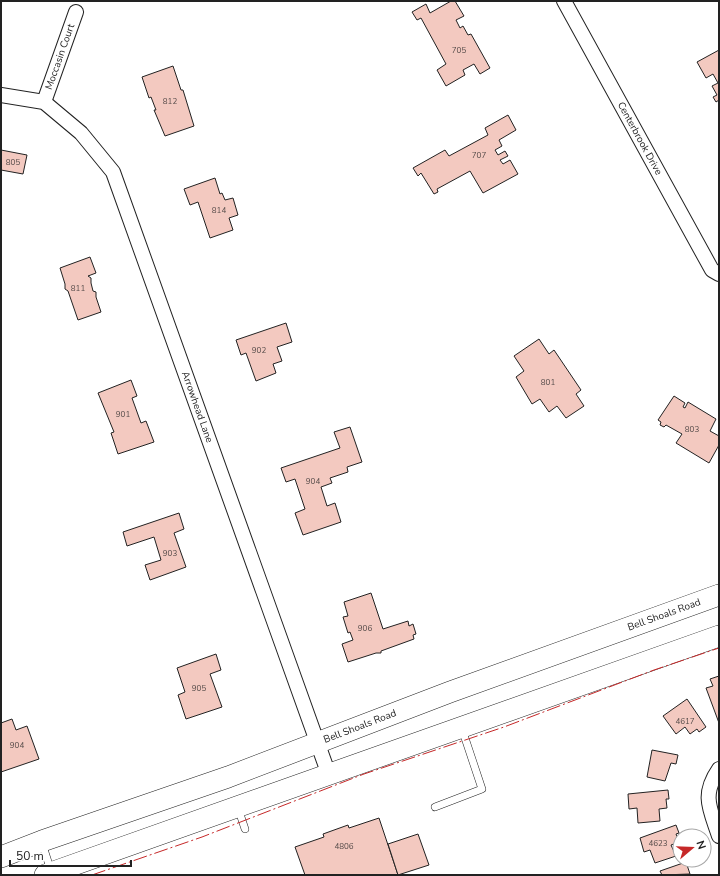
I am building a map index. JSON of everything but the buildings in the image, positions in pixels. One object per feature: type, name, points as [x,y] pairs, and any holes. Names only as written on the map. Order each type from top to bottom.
[{"type":"main road","name":"Bell Shoals Road","points":[[1,857],[42,841],[228,777],[318,744],[450,692],[719,595]]},
{"type":"main road","points":[[50,874],[719,636]]},
{"type":"street","name":"Centerbrook Drive","points":[[564,1],[712,270],[719,274]]},
{"type":"street","name":"Moccasin Court","points":[[44,102],[76,12]]},
{"type":"street","points":[[1,95],[44,102]]},
{"type":"street","name":"Arrowhead Lane","points":[[44,102],[81,133],[113,172],[329,775]]},
{"type":"street","points":[[719,769],[712,778],[708,790],[708,804],[719,836]]},
{"type":"lane","points":[[435,807],[482,789],[462,728]]},
{"type":"lane","points":[[238,808],[245,829]]},
{"type":"lane","points":[[42,841],[50,874]]},
{"type":"power","points":[[92,875],[202,837],[364,774],[504,727],[654,670],[719,648]]}]
